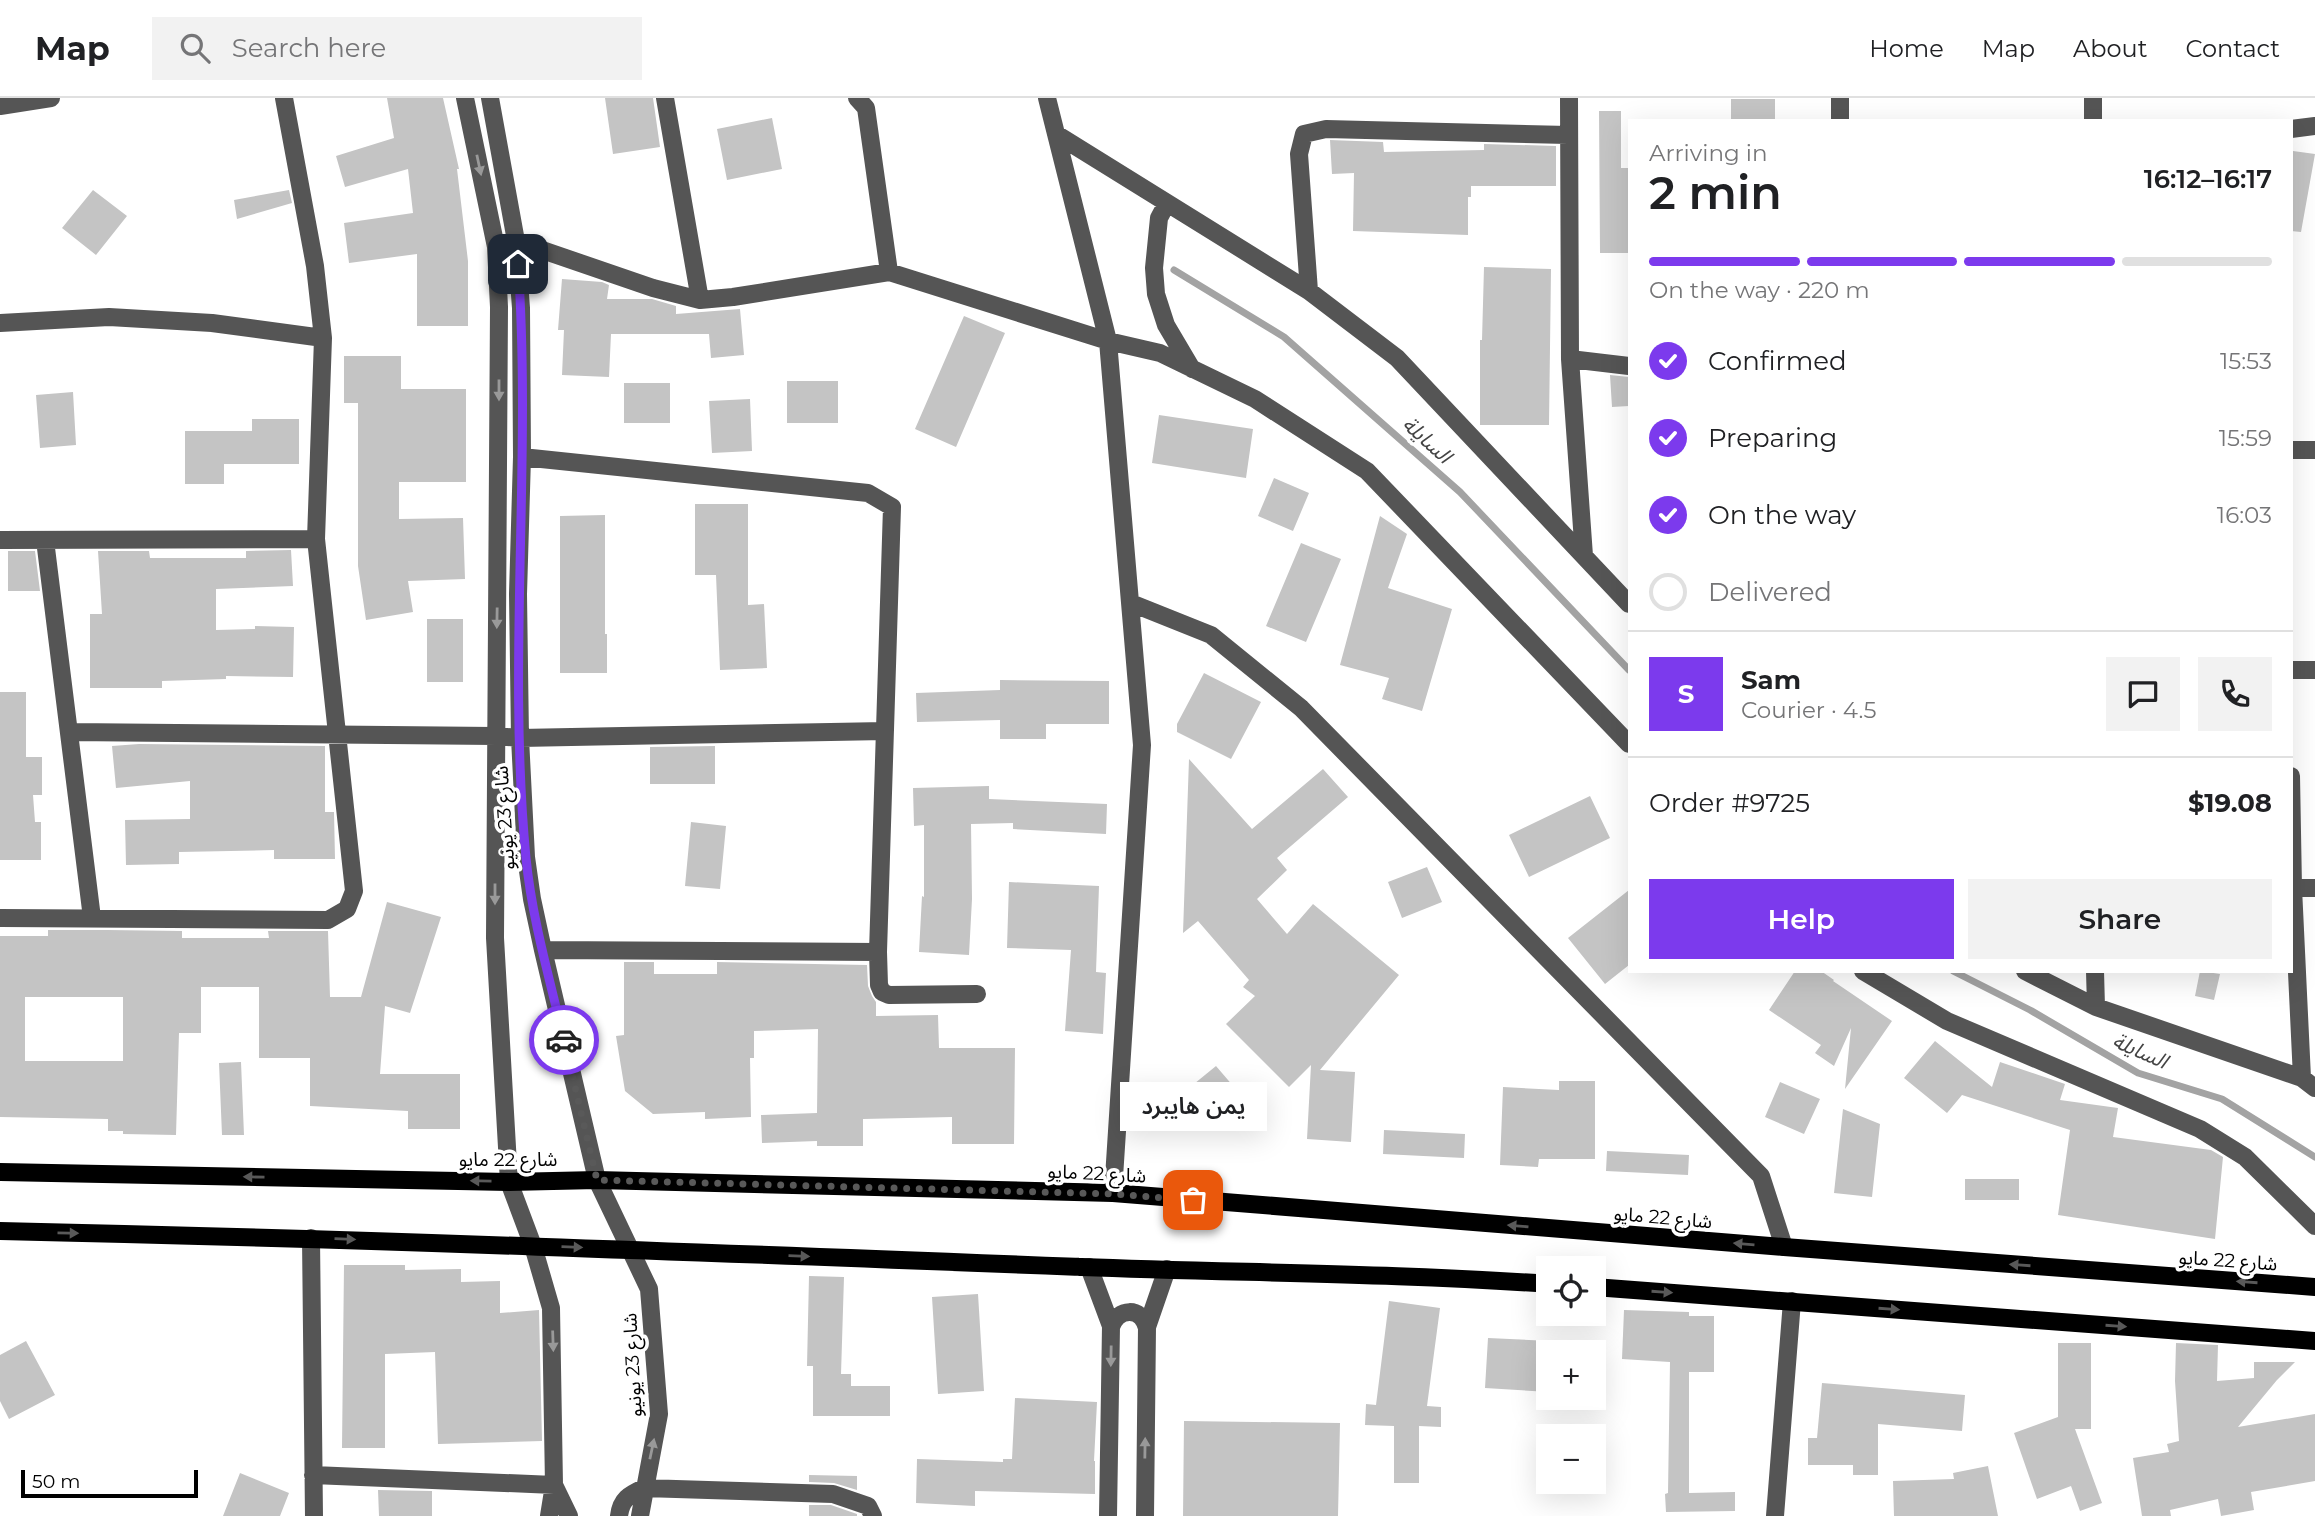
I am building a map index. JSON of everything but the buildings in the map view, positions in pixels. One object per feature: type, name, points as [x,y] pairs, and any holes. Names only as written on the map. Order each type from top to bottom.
[{"type":"main road","name":"شارع 22 مايو","points":[[0,1172],[509,1182],[597,1180],[1113,1194],[2315,1287]]},
{"type":"main road","points":[[0,1231],[311,1238],[1536,1283]]},
{"type":"main road","points":[[1606,1288],[2315,1341]]},
{"type":"street","points":[[0,106],[51,98]]},
{"type":"street","points":[[0,918],[328,920],[348,909],[354,891],[316,539],[323,338],[315,266],[284,98]]},
{"type":"street","name":"شارع 23 يونيو","points":[[465,98],[496,247],[499,307],[495,938],[509,1182],[533,1246],[551,1308],[554,1485],[550,1516]]},
{"type":"street","name":"شارع 23 يونيو","points":[[490,98],[516,242],[521,308],[522,457],[518,594],[520,738],[526,857],[542,950],[597,1180],[649,1289],[659,1414],[640,1516]]},
{"type":"street","points":[[665,98],[700,300]]},
{"type":"street","points":[[857,98],[866,108],[869,121],[889,272]]},
{"type":"street","points":[[1047,98],[1108,341],[1142,745],[1113,1194]]},
{"type":"street","points":[[1569,98],[1570,359],[1584,556]]},
{"type":"street","points":[[1840,98],[1840,119]]},
{"type":"street","points":[[2093,98],[2093,119]]},
{"type":"street","points":[[2293,129],[2315,126]]},
{"type":"street","points":[[1309,291],[1299,154],[1304,134],[1325,129],[1568,135]]},
{"type":"street","points":[[1056,134],[1309,291],[1397,358],[1628,603]]},
{"type":"street","points":[[1167,203],[1158,218],[1154,268],[1156,294],[1166,325],[1192,369]]},
{"type":"street","points":[[496,247],[516,242],[653,288],[700,300],[733,298],[889,272],[1108,341],[1160,353],[1255,399],[1367,471],[1628,743]]},
{"type":"street","points":[[0,323],[109,317],[212,323],[323,338]]},
{"type":"street","points":[[1570,359],[1628,366]]},
{"type":"street","points":[[2293,450],[2315,450]]},
{"type":"street","points":[[522,457],[869,493],[892,507],[879,985],[882,992],[889,995],[977,994]]},
{"type":"street","points":[[0,540],[316,539]]},
{"type":"street","points":[[45,540],[92,918]]},
{"type":"street","points":[[1131,603],[1211,635],[1301,708],[1761,1176],[1784,1248]]},
{"type":"street","points":[[2293,670],[2315,670]]},
{"type":"street","points":[[70,732],[520,738],[885,731]]},
{"type":"street","points":[[2029,973],[2096,1007],[2309,1083],[2293,888],[2315,888]]},
{"type":"street","points":[[542,950],[878,953]]},
{"type":"street","points":[[1866,973],[1947,1021],[2200,1129],[2245,1157],[2315,1226]]},
{"type":"street","points":[[2095,973],[2096,1007]]},
{"type":"street","points":[[311,1238],[314,1516]]},
{"type":"street","points":[[1089,1268],[1111,1327]]},
{"type":"street","points":[[1145,1516],[1147,1328],[1167,1269]]},
{"type":"street","points":[[1775,1516],[1792,1301]]},
{"type":"street","points":[[1108,1516],[1111,1327],[1114,1319],[1129,1311],[1141,1317],[1147,1328]]},
{"type":"street","points":[[313,1475],[554,1485],[569,1516]]},
{"type":"street","points":[[619,1516],[620,1506],[626,1496],[644,1488],[834,1494],[868,1506],[873,1516]]},
{"type":"waterway","name":"السايلة","points":[[1174,270],[1284,337],[1460,492],[1628,669]]},
{"type":"waterway","name":"السايلة","points":[[1957,973],[2030,1010],[2138,1073],[2222,1099],[2315,1157]]},
{"type":"way so far","points":[[564,1040],[597,1180],[1113,1194],[1193,1200]]},
{"type":"place","name":"يمن هايبرد","points":[[1193,1200]]},
{"type":"route","points":[[518,264],[522,457],[518,594],[520,738],[526,857],[542,950],[564,1040]]}]
